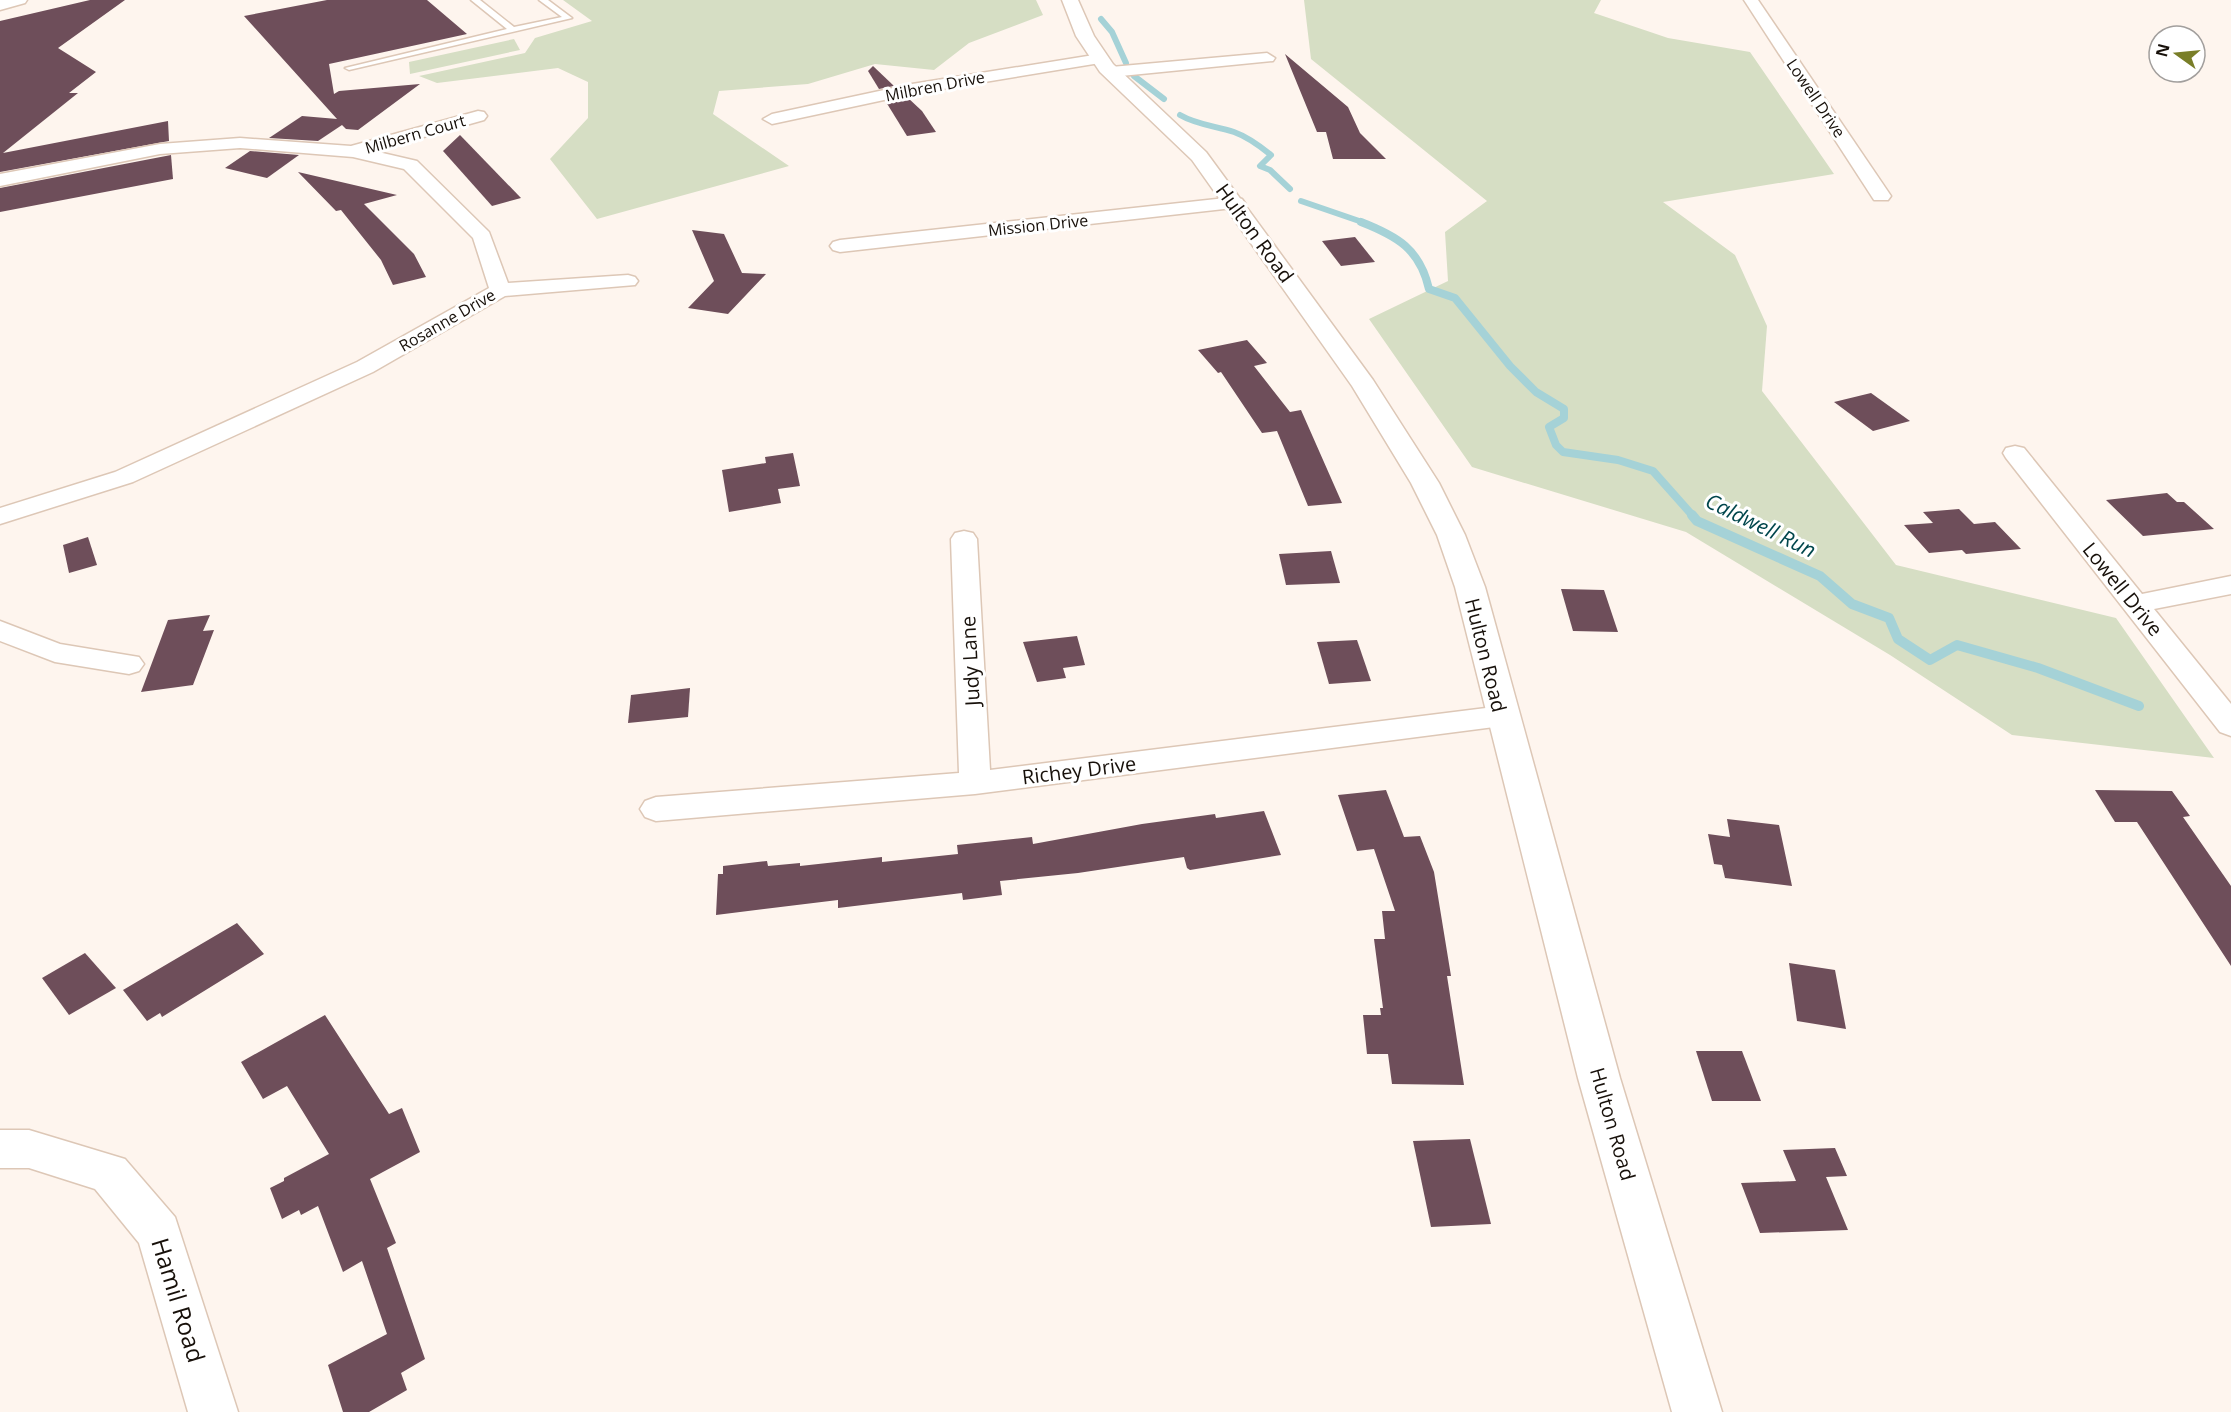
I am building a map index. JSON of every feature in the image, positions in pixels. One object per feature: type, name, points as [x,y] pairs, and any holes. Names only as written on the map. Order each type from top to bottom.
[{"type":"main road","name":"Hulton Road","points":[[1071,0],[1085,36],[1105,65],[1199,156],[1235,203],[1364,385],[1425,483],[1451,535],[1470,587],[1502,716],[1599,1078],[1698,1412]]},
{"type":"main road","name":"Hamil Road","points":[[0,1149],[29,1149],[110,1173],[159,1232],[213,1412]]},
{"type":"street","points":[[0,5],[20,0]]},
{"type":"street","name":"Lowell Drive","points":[[1751,0],[1881,196]]},
{"type":"street","points":[[1105,65],[1267,58]]},
{"type":"street","name":"Milbren Drive","points":[[772,119],[922,87],[1105,65]]},
{"type":"street","name":"Milbern Court","points":[[353,152],[478,116]]},
{"type":"street","name":"Rosanne Drive","points":[[0,180],[160,149],[240,143],[353,152],[410,165],[482,236],[500,290],[365,367],[124,477],[0,516]]},
{"type":"street","name":"Mission Drive","points":[[840,246],[1235,203]]},
{"type":"street","points":[[500,290],[628,281]]},
{"type":"street","name":"Lowell Drive","points":[[2015,453],[2231,724]]},
{"type":"street","name":"Judy Lane","points":[[964,540],[975,783]]},
{"type":"street","points":[[2135,604],[2231,585]]},
{"type":"street","points":[[0,630],[55,653],[129,664]]},
{"type":"street","name":"Richey Drive","points":[[656,810],[975,783],[1502,716]]},
{"type":"lane","points":[[475,0],[513,30]]},
{"type":"lane","points":[[349,68],[568,18],[543,0]]},
{"type":"green space","points":[[563,0],[1036,0],[1043,15],[969,43],[934,70],[875,64],[808,84],[719,91],[713,114],[789,166],[597,219],[550,159],[588,118],[588,82],[558,68],[437,83],[419,76],[525,53],[535,38],[592,21]]},
{"type":"green space","points":[[1304,0],[1601,0],[1594,13],[1668,38],[1750,52],[1834,174],[1663,202],[1735,255],[1767,326],[1762,391],[1896,565],[2116,618],[2214,758],[2012,735],[1890,655],[1686,532],[1472,467],[1369,319],[1448,281],[1445,232],[1487,201],[1311,59]]},
{"type":"green space","points":[[514,39],[520,50],[410,74],[409,62]]},
{"type":"building","points":[[90,0],[125,0],[58,48],[96,72],[69,93],[78,93],[3,153],[168,121],[169,141],[0,172],[0,21]]},
{"type":"building","points":[[327,0],[427,0],[467,34],[329,64],[334,94],[339,91],[420,84],[358,130],[346,129],[342,125],[318,141],[269,138],[302,116],[337,119],[244,16]]},
{"type":"building","points":[[1285,54],[1348,107],[1360,133],[1386,159],[1333,159],[1326,132],[1317,132]]},
{"type":"building","points":[[873,66],[894,86],[879,89],[868,71]]},
{"type":"building","points":[[907,97],[922,111],[936,132],[907,136],[886,102]]},
{"type":"building","points":[[460,135],[521,198],[492,206],[443,151]]},
{"type":"building","points":[[250,151],[299,155],[267,178],[225,168]]},
{"type":"building","points":[[171,155],[173,179],[0,212],[0,188]]},
{"type":"building","points":[[298,172],[397,195],[364,204],[414,254],[426,277],[393,285],[381,260],[341,210],[336,211]]},
{"type":"building","points":[[692,230],[724,234],[742,273],[766,274],[728,314],[688,308],[714,281]]},
{"type":"building","points":[[1355,237],[1375,262],[1341,266],[1322,241]]},
{"type":"building","points":[[1247,340],[1267,363],[1254,366],[1290,412],[1301,410],[1342,503],[1308,506],[1277,431],[1262,433],[1221,372],[1218,373],[1198,350]]},
{"type":"building","points":[[1871,393],[1910,421],[1873,431],[1834,402]]},
{"type":"building","points":[[793,453],[800,486],[778,489],[781,503],[729,512],[722,470],[766,463],[765,457]]},
{"type":"building","points":[[2167,493],[2177,502],[2184,502],[2214,529],[2143,536],[2106,500]]},
{"type":"building","points":[[1959,509],[1974,524],[1995,522],[2021,549],[1966,554],[1962,550],[1929,553],[1904,525],[1933,523],[1923,512]]},
{"type":"building","points":[[88,537],[97,565],[69,573],[63,545]]},
{"type":"building","points":[[1331,551],[1340,583],[1286,585],[1279,554]]},
{"type":"building","points":[[1561,589],[1604,590],[1618,632],[1573,631]]},
{"type":"building","points":[[210,615],[203,631],[214,630],[193,685],[141,692],[168,620]]},
{"type":"building","points":[[1077,636],[1085,665],[1063,668],[1066,678],[1037,682],[1023,642]]},
{"type":"building","points":[[1357,640],[1371,681],[1329,684],[1317,642]]},
{"type":"building","points":[[690,688],[688,717],[628,723],[631,695]]},
{"type":"building","points":[[1386,790],[1404,837],[1420,836],[1434,872],[1451,976],[1447,976],[1464,1085],[1392,1084],[1388,1054],[1367,1054],[1363,1015],[1381,1015],[1380,1008],[1383,1008],[1374,939],[1385,939],[1382,911],[1395,911],[1374,849],[1357,851],[1338,795]]},
{"type":"building","points":[[2095,790],[2172,791],[2190,816],[2183,817],[2231,886],[2231,966],[2137,822],[2115,822]]},
{"type":"building","points":[[1264,811],[1281,855],[1190,870],[1187,868],[1184,857],[1078,873],[1000,881],[1002,895],[963,900],[962,893],[838,908],[838,900],[716,915],[718,874],[723,874],[723,866],[767,861],[768,866],[800,863],[800,866],[882,857],[882,862],[958,854],[957,845],[1032,837],[1033,844],[1142,824],[1215,814],[1216,818]]},
{"type":"building","points":[[1727,819],[1779,825],[1792,886],[1725,878],[1722,865],[1714,864],[1708,834],[1730,837]]},
{"type":"building","points":[[237,923],[264,954],[162,1017],[160,1013],[147,1021],[123,990]]},
{"type":"building","points":[[85,953],[116,988],[69,1015],[42,978]]},
{"type":"building","points":[[1789,963],[1835,970],[1846,1029],[1797,1021]]},
{"type":"building","points":[[325,1015],[389,1114],[402,1108],[420,1152],[370,1179],[396,1243],[387,1248],[425,1359],[401,1373],[407,1390],[369,1412],[343,1412],[328,1365],[387,1334],[362,1261],[343,1272],[318,1206],[301,1215],[299,1210],[282,1219],[270,1188],[329,1154],[287,1086],[263,1099],[241,1062]]},
{"type":"building","points":[[1696,1051],[1742,1051],[1761,1101],[1712,1101]]},
{"type":"building","points":[[1470,1139],[1491,1224],[1431,1227],[1413,1141]]},
{"type":"building","points":[[1835,1148],[1847,1176],[1826,1177],[1848,1230],[1760,1233],[1741,1183],[1796,1181],[1783,1150]]},
{"type":"waterway","name":"Caldwell Run","points":[[1101,19],[1112,32],[1126,63]]},
{"type":"waterway","name":"Caldwell Run","points":[[1134,76],[1164,99]]},
{"type":"waterway","name":"Caldwell Run","points":[[1180,115],[1234,132],[1254,142],[1271,155],[1260,166],[1270,170],[1290,189]]},
{"type":"waterway","name":"Caldwell Run","points":[[1301,201],[1365,223]]},
{"type":"waterway","name":"Caldwell Run","points":[[1361,222],[1386,233],[1405,246],[1420,264],[1429,289],[1455,298],[1510,366],[1536,392],[1564,409],[1564,418],[1549,427],[1556,445],[1563,452],[1618,460],[1653,471],[1693,516]]},
{"type":"waterway","name":"Caldwell Run","points":[[1692,515],[1697,521],[1820,576],[1852,604],[1889,618],[1898,639],[1930,660],[1957,645],[2038,668],[2139,706]]}]
